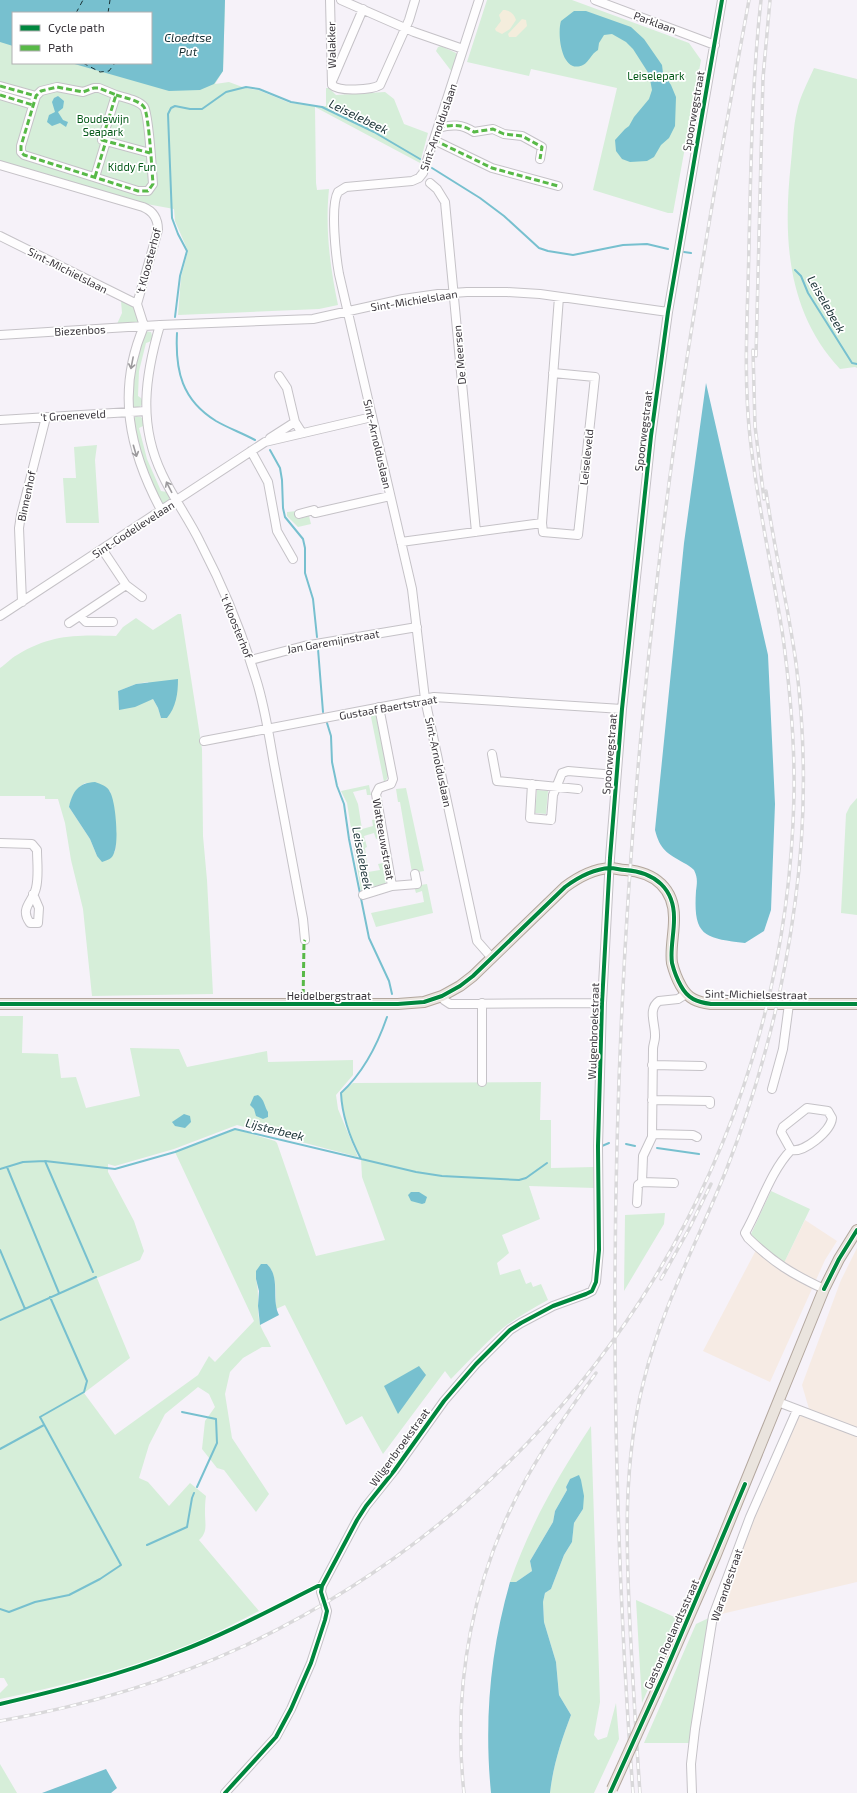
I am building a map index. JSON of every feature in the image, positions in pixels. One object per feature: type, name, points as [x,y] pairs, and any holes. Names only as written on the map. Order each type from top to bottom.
[{"type":"main road","name":"Heidelbergstraat","points":[[0,1004],[398,1004],[424,1002],[442,996],[473,976],[565,886],[585,875],[609,868]]},
{"type":"main road","points":[[609,868],[639,871],[661,884],[667,890],[671,898],[674,912],[673,965],[678,980],[686,994]]},
{"type":"main road","name":"Sint-Michielsestraat","points":[[686,994],[691,999],[701,1003],[711,1004],[857,1004]]},
{"type":"main road","name":"Gaston Roelandtsstraat","points":[[611,1791],[714,1557],[824,1289],[839,1259],[857,1230]]},
{"type":"street","name":"Walakker","points":[[330,0],[332,85],[337,88],[374,87],[380,85],[404,28]]},
{"type":"street","points":[[341,0],[404,28],[463,50]]},
{"type":"street","points":[[404,28],[415,0]]},
{"type":"street","name":"Sint-Arnolduslaan","points":[[479,0],[423,173],[419,178],[412,181],[346,187],[341,189],[336,196],[334,206],[337,264],[412,589],[425,699],[477,941],[492,958]]},
{"type":"street","name":"Parklaan","points":[[595,0],[714,44]]},
{"type":"street","name":"Spoorwegstraat","points":[[609,868],[622,709],[651,436],[668,312],[722,0]]},
{"type":"street","points":[[332,81],[363,9]]},
{"type":"street","points":[[0,86],[36,96]]},
{"type":"street","points":[[57,86],[84,92],[94,88],[99,88],[138,102],[145,108],[153,184],[148,191],[138,190],[24,155],[21,152],[21,146],[36,96],[45,89],[57,86]]},
{"type":"street","points":[[0,95],[33,105]]},
{"type":"street","points":[[116,95],[102,140],[150,153]]},
{"type":"street","points":[[438,128],[457,124],[474,132],[489,128],[504,134],[522,136],[542,147],[540,159]]},
{"type":"street","points":[[434,140],[492,168],[558,186]]},
{"type":"street","points":[[95,177],[106,142]]},
{"type":"street","name":"'t Kloosterhof","points":[[0,165],[143,207],[153,213],[156,218],[158,230],[137,304],[144,326]]},
{"type":"street","name":"De Meersen","points":[[430,183],[445,202],[476,532]]},
{"type":"street","name":"Sint-Michielslaan","points":[[0,236],[137,304]]},
{"type":"street","name":"Sint-Michielslaan","points":[[160,325],[313,319],[403,300],[453,293],[507,292],[559,297],[668,312]]},
{"type":"street","points":[[401,542],[542,523],[559,297]]},
{"type":"street","name":"'t Kloosterhof","points":[[160,325],[148,368],[146,411],[148,434],[162,473],[204,550],[239,628],[251,660],[263,703],[268,728],[303,919],[305,940]]},
{"type":"street","name":"Biezenbos","points":[[0,335],[160,325]]},
{"type":"street","points":[[144,326],[137,342],[132,364],[129,412],[133,443],[140,465],[161,510]]},
{"type":"street","name":"Leiseleveld","points":[[542,523],[543,532],[578,535],[595,377],[553,374]]},
{"type":"street","points":[[279,376],[287,388],[295,422],[302,433]]},
{"type":"street","name":"'t Groeneveld","points":[[0,420],[146,411]]},
{"type":"street","name":"Binnenhof","points":[[22,602],[21,515],[46,417]]},
{"type":"street","name":"Sint-Godelievelaan","points":[[265,442],[372,417]]},
{"type":"street","name":"Sint-Godelievelaan","points":[[0,616],[295,422]]},
{"type":"street","points":[[251,451],[269,485],[277,531],[293,559]]},
{"type":"street","points":[[299,514],[314,510],[315,513],[390,496]]},
{"type":"street","points":[[102,549],[126,585],[142,597]]},
{"type":"street","points":[[69,623],[126,585]]},
{"type":"street","points":[[80,616],[86,622],[113,622]]},
{"type":"street","name":"Jan Garemijnstraat","points":[[251,660],[304,646],[417,627]]},
{"type":"street","name":"Gustaaf Baertstraat","points":[[204,740],[425,699],[441,698],[622,709]]},
{"type":"street","name":"Watteeuwstraat","points":[[379,707],[393,779],[390,784],[379,788],[376,794],[392,886]]},
{"type":"street","points":[[492,754],[497,781],[578,789]]},
{"type":"street","points":[[532,784],[530,818],[550,820],[553,795],[561,775],[565,772],[616,776]]},
{"type":"street","points":[[0,844],[32,844],[37,850],[36,886],[33,894]]},
{"type":"street","name":"Wulgenbroekstraat","points":[[598,1146],[602,1003],[609,868]]},
{"type":"street","name":"Watteeuwstraat","points":[[363,895],[392,886],[417,884],[415,874]]},
{"type":"street","points":[[637,1203],[638,1185],[642,1182],[643,1156],[652,1134],[652,1065],[655,1036],[653,1016],[655,1005],[663,999],[678,999],[686,994]]},
{"type":"street","points":[[442,996],[444,1000],[450,1004],[602,1003]]},
{"type":"street","points":[[482,1003],[482,1082]]},
{"type":"street","name":"Sint-Michielsestraat","points":[[772,1089],[782,1049],[789,1004]]},
{"type":"street","points":[[652,1065],[702,1066]]},
{"type":"street","points":[[652,1100],[710,1101],[710,1104]]},
{"type":"street","points":[[807,1108],[828,1111],[832,1118],[832,1122],[826,1132],[803,1149],[796,1151],[791,1150],[781,1132],[785,1124],[807,1108]]},
{"type":"street","points":[[652,1134],[693,1135],[697,1138]]},
{"type":"street","name":"Wilgenbroekstraat","points":[[225,1793],[268,1746],[282,1727],[311,1663],[326,1620],[327,1612],[321,1592],[322,1586],[366,1506],[449,1395],[500,1339],[510,1330],[529,1318],[553,1306],[586,1294],[594,1287],[598,1275],[599,1250],[598,1146]]},
{"type":"street","points":[[791,1150],[778,1165],[757,1212],[745,1233],[748,1238],[775,1262],[796,1276],[824,1289]]},
{"type":"street","points":[[642,1182],[674,1183]]},
{"type":"street","points":[[778,1402],[857,1432]]},
{"type":"street","name":"Warandestraat","points":[[692,1793],[691,1764],[695,1729],[713,1616],[750,1517],[797,1410]]},
{"type":"shaded area","points":[[805,1220],[837,1241],[825,1260],[770,1382],[703,1351],[756,1250],[781,1269]]},
{"type":"shaded area","points":[[857,1248],[857,1582],[713,1616],[781,1452],[799,1414],[809,1409],[802,1385],[841,1280]]},
{"type":"green space","points":[[0,0],[225,0],[223,71],[215,84],[229,82],[245,88],[258,90],[290,103],[315,106],[326,106],[326,88],[329,88],[336,95],[385,92],[394,99],[404,124],[428,133],[420,163],[315,107],[316,183],[317,190],[329,189],[329,248],[338,305],[319,309],[178,315],[181,277],[188,251],[175,221],[174,209],[141,203],[0,162]]},
{"type":"green space","name":"Leiselepark","points":[[487,0],[572,0],[689,43],[701,60],[673,213],[668,213],[593,190],[617,88],[531,69],[529,76],[467,62]]},
{"type":"green space","points":[[441,46],[456,53],[457,56],[452,72],[436,51],[438,47]]},
{"type":"green space","points":[[814,68],[857,79],[857,368],[840,369],[822,346],[808,323],[792,272],[788,217],[794,130],[798,105]]},
{"type":"green space","points":[[121,301],[134,308],[138,323],[117,324],[122,313]]},
{"type":"green space","points":[[144,331],[151,332],[153,339],[146,343],[139,371],[138,396],[141,398],[143,403],[139,408],[132,407],[133,370]]},
{"type":"green space","points":[[136,416],[141,417],[144,421],[143,426],[139,428],[147,459],[161,491],[167,492],[169,495],[169,502],[161,504],[141,462],[132,421]]},
{"type":"green space","points":[[97,445],[95,460],[99,523],[66,523],[63,478],[76,478],[74,447]]},
{"type":"green space","points":[[297,511],[299,519],[309,516],[311,524],[298,527],[287,516],[287,512]]},
{"type":"green space","points":[[178,614],[181,614],[202,749],[203,836],[207,880],[213,994],[92,996],[83,909],[71,860],[65,823],[58,799],[45,799],[45,796],[0,796],[0,668],[15,656],[53,639],[76,636],[116,636],[123,627],[136,618],[153,630]],"holes":[[[148,682],[167,718],[161,718],[153,699],[119,709],[118,691],[136,684]],[[85,783],[110,791],[116,829],[115,852],[97,856],[90,839],[69,807],[75,793]]]},
{"type":"green space","points":[[375,711],[388,775],[384,782],[370,712]]},
{"type":"green space","points":[[369,785],[371,795],[367,795],[366,789],[353,792],[358,804],[362,829],[373,826],[372,820],[376,819],[380,838],[376,839],[374,833],[364,836],[367,847],[365,848],[368,872],[380,870],[378,864],[383,863],[386,884],[371,887],[371,890],[361,892],[347,803],[341,791]]},
{"type":"green space","points":[[406,788],[424,871],[412,873],[400,802],[398,802],[396,789]]},
{"type":"green space","points":[[537,790],[548,791],[546,814],[535,813]]},
{"type":"green space","points":[[857,798],[857,915],[841,913],[846,814],[850,806]]},
{"type":"green space","points":[[427,884],[433,913],[376,927],[371,913],[424,902],[422,891],[416,893],[414,886]]},
{"type":"green space","points":[[0,1016],[23,1016],[22,1053],[58,1054],[61,1078],[76,1077],[86,1108],[140,1096],[130,1048],[179,1049],[187,1067],[267,1051],[268,1062],[353,1060],[353,1075],[336,1095],[338,1109],[358,1157],[237,1125],[174,1149],[115,1166],[108,1164],[108,1172],[134,1221],[144,1251],[140,1260],[97,1278],[130,1358],[84,1393],[115,1435],[198,1375],[209,1356],[215,1362],[254,1321],[175,1152],[235,1129],[275,1141],[277,1143],[316,1256],[385,1240],[362,1177],[361,1159],[350,1134],[341,1103],[341,1093],[353,1083],[541,1082],[540,1120],[551,1120],[551,1168],[594,1167],[595,1188],[529,1186],[540,1219],[502,1235],[509,1253],[497,1263],[500,1275],[520,1269],[526,1284],[531,1282],[533,1287],[541,1284],[548,1300],[503,1328],[451,1379],[445,1371],[383,1454],[362,1416],[346,1425],[285,1305],[276,1309],[276,1291],[273,1274],[267,1264],[256,1279],[260,1324],[271,1347],[262,1347],[243,1358],[230,1372],[225,1394],[232,1438],[269,1494],[256,1512],[224,1470],[217,1468],[202,1449],[205,1421],[215,1407],[209,1394],[198,1387],[165,1414],[149,1445],[139,1478],[148,1482],[169,1506],[190,1483],[206,1496],[205,1531],[199,1540],[259,1611],[218,1632],[146,1661],[73,1682],[0,1699],[0,1693],[8,1685],[4,1678],[0,1678]]},
{"type":"green space","points":[[771,1191],[810,1209],[783,1265],[761,1246],[751,1234]]},
{"type":"green space","points":[[665,1213],[664,1224],[624,1291],[625,1215]]},
{"type":"green space","points":[[591,1426],[600,1702],[594,1735],[598,1740],[607,1737],[616,1703],[619,1739],[594,1793],[550,1793],[558,1754],[571,1715],[559,1695],[556,1662],[544,1622],[543,1602],[545,1593],[551,1589],[564,1555],[572,1542],[574,1523],[583,1509],[570,1479],[566,1487],[567,1490],[555,1511],[553,1522],[530,1561],[532,1571],[516,1582],[510,1582],[526,1541],[546,1501],[567,1463]]},
{"type":"green space","points":[[636,1600],[679,1619],[642,1703]]},
{"type":"green space","points":[[713,1616],[693,1743],[644,1743],[696,1624]]},
{"type":"green space","points":[[0,1764],[17,1793],[0,1793]]},
{"type":"sand","points":[[503,10],[511,13],[516,20],[510,29],[502,34],[495,29],[501,21],[499,15]]},
{"type":"sand","points":[[522,19],[526,20],[527,26],[516,37],[509,37],[508,34]]},
{"type":"water","name":"Cloedtse Put","points":[[0,0],[225,0],[223,71],[214,84],[200,90],[169,91],[74,64],[152,64],[152,12],[12,12],[12,46],[0,42]]},
{"type":"water","points":[[574,11],[586,11],[631,27],[644,39],[662,65],[663,73],[671,85],[676,97],[675,126],[669,138],[661,145],[654,157],[647,161],[630,162],[622,159],[616,151],[615,140],[629,126],[634,117],[649,99],[652,90],[649,74],[633,49],[626,42],[612,34],[604,35],[599,43],[598,50],[585,64],[576,66],[570,64],[565,59],[562,51],[560,43],[560,27],[561,21]]},
{"type":"water","points":[[58,96],[64,101],[63,108],[58,112],[63,120],[68,122],[66,127],[60,123],[52,126],[47,122],[49,115],[55,112],[52,102],[54,98]]},
{"type":"water","points":[[706,383],[768,655],[775,804],[771,910],[764,931],[745,943],[711,936],[704,932],[699,926],[696,906],[697,880],[694,870],[662,847],[655,830],[684,543]]},
{"type":"water","points":[[178,679],[176,700],[173,709],[167,718],[161,718],[153,699],[135,707],[119,710],[118,691],[136,684]]},
{"type":"water","points":[[95,782],[108,788],[114,804],[116,822],[116,848],[111,858],[102,862],[97,856],[90,839],[69,807],[72,796],[80,786]]},
{"type":"water","points":[[258,1095],[263,1101],[268,1112],[268,1117],[263,1119],[256,1116],[254,1109],[250,1105],[254,1096]]},
{"type":"water","points":[[184,1114],[190,1116],[191,1122],[185,1128],[175,1126],[172,1122]]},
{"type":"water","points":[[411,1192],[419,1192],[427,1197],[425,1203],[422,1204],[411,1201],[408,1195]]},
{"type":"water","points":[[261,1264],[267,1264],[274,1276],[276,1302],[279,1315],[260,1325],[258,1306],[259,1291],[256,1271]]},
{"type":"water","points":[[419,1366],[426,1375],[398,1414],[384,1386]]},
{"type":"water","points":[[579,1475],[584,1496],[583,1509],[574,1523],[572,1542],[564,1555],[551,1589],[545,1593],[543,1602],[544,1622],[556,1662],[559,1695],[571,1715],[558,1754],[550,1793],[491,1793],[488,1740],[490,1687],[498,1634],[510,1582],[516,1582],[532,1571],[530,1561],[553,1522],[555,1511],[567,1490],[566,1487],[570,1479]]},
{"type":"water","points":[[106,1769],[117,1788],[111,1793],[42,1793]]},
{"type":"waterway","name":"Leiselebeek","points":[[175,317],[180,276],[187,251],[172,218],[168,114],[171,108],[175,106],[190,109],[202,109],[226,92],[246,87],[259,89],[291,102],[322,107],[374,132],[420,159]]},
{"type":"waterway","name":"Leiselebeek","points":[[432,168],[480,198],[504,216],[539,248],[573,255],[623,245],[647,244],[668,249]]},
{"type":"waterway","name":"Leiselebeek","points":[[684,252],[691,253]]},
{"type":"waterway","name":"Leiselebeek","points":[[795,270],[801,276],[808,293],[852,363],[857,364]]},
{"type":"waterway","name":"Leiselebeek","points":[[177,333],[177,360],[179,372],[188,394],[195,404],[204,413],[216,421],[255,440]]},
{"type":"waterway","name":"Leiselebeek","points":[[270,450],[280,468],[285,517],[303,539],[305,548],[305,573],[313,599],[317,637]]},
{"type":"waterway","name":"Leiselebeek","points":[[318,649],[323,712]]},
{"type":"waterway","name":"Leiselebeek","points":[[327,723],[331,736],[332,762],[337,786],[344,804],[349,839],[369,938],[389,981],[392,994]]},
{"type":"waterway","name":"Leiselebeek","points":[[361,1159],[348,1127],[343,1110],[341,1093],[349,1085],[369,1058],[387,1017]]},
{"type":"waterway","name":"Lijsterbeek","points":[[0,1169],[23,1162],[45,1161],[115,1169],[175,1152],[235,1129],[416,1172],[442,1176],[519,1180],[526,1178],[547,1163]]},
{"type":"waterway","name":"Lijsterbeek","points":[[602,1146],[609,1143]]},
{"type":"waterway","name":"Lijsterbeek","points":[[626,1144],[635,1146]]},
{"type":"waterway","name":"Lijsterbeek","points":[[657,1148],[699,1154]]},
{"type":"waterway","points":[[45,1161],[93,1272]]},
{"type":"waterway","points":[[7,1167],[59,1293]]},
{"type":"waterway","points":[[0,1250],[25,1309]]},
{"type":"waterway","points":[[0,1320],[96,1277]]},
{"type":"waterway","points":[[0,1609],[9,1612],[35,1602],[69,1595],[100,1579],[121,1565],[40,1417],[84,1392],[87,1381],[50,1297]]},
{"type":"waterway","points":[[182,1412],[216,1419],[217,1443],[197,1487]]},
{"type":"waterway","points":[[0,1449],[44,1425]]},
{"type":"waterway","points":[[147,1545],[187,1527],[194,1493]]},
{"type":"ferry route","points":[[77,12],[83,0]]},
{"type":"ferry route","points":[[108,12],[110,0]]},
{"type":"ferry route","points":[[85,64],[100,72],[109,71],[114,64]]},
{"type":"railway","points":[[633,1793],[623,1641],[615,1335],[616,1182],[621,1029],[630,877],[642,724],[667,500],[687,357],[749,0]]},
{"type":"railway","points":[[0,1721],[63,1708],[155,1682],[244,1646],[363,1579],[469,1499],[562,1405],[641,1300],[704,1185],[752,1062],[782,931],[794,796],[793,736],[786,657],[753,462],[747,389],[746,341],[752,122],[761,0]]},
{"type":"railway","points":[[756,356],[763,78],[770,0]]},
{"type":"railway","points":[[753,350],[755,426],[764,499]]},
{"type":"railway","points":[[640,1793],[630,1626],[627,1533],[629,1472],[637,1410],[644,1380],[661,1326],[727,1168],[760,1071],[784,971],[799,873],[803,813],[802,723],[793,641],[766,491]]},
{"type":"railway","points":[[661,1279],[689,1229],[711,1184]]},
{"type":"railway","points":[[464,1793],[461,1752],[461,1711],[464,1671],[480,1592],[492,1553],[526,1479],[542,1452],[596,1373]]},
{"type":"marked path","points":[[0,86],[36,96]]},
{"type":"marked path","points":[[116,95],[139,103],[144,107],[146,112],[149,131],[153,184],[148,191],[138,191],[24,155],[21,152],[21,146],[36,96],[41,91],[57,87],[83,92],[94,88],[99,88],[116,95],[102,140],[150,153]]},
{"type":"marked path","points":[[0,95],[33,105]]},
{"type":"marked path","points":[[438,128],[457,126],[465,127],[474,132],[493,129],[504,134],[522,136],[542,147],[540,159]]},
{"type":"marked path","points":[[434,140],[492,168],[558,186]]},
{"type":"marked path","points":[[95,177],[106,141]]},
{"type":"marked path","points":[[303,1004],[305,940]]},
{"type":"cycle path","points":[[225,1793],[276,1737],[291,1709],[311,1663],[325,1620],[327,1611],[321,1592],[322,1586],[366,1506],[394,1471],[444,1401],[476,1364],[510,1330],[553,1306],[592,1291],[596,1282],[599,1250],[598,1146],[602,1003],[610,858],[622,709],[651,436],[668,312],[722,0]]},
{"type":"cycle path","points":[[0,1004],[398,1004],[424,1002],[442,996],[460,986],[473,976],[565,887],[586,874],[610,868],[636,871],[645,874],[661,884],[667,891],[671,899],[674,920],[671,953],[672,963],[681,986],[693,999],[711,1004],[857,1004]]},
{"type":"cycle path","points":[[824,1289],[839,1259],[857,1230]]},
{"type":"cycle path","points":[[610,1793],[666,1670],[745,1484]]},
{"type":"cycle path","points":[[0,1704],[90,1681],[156,1660],[214,1637],[318,1586],[322,1586]]},
{"type":"park label","name":"Boudewijn Seapark","points":[[103,124]]},
{"type":"park label","name":"Kiddy Fun","points":[[132,166]]}]
